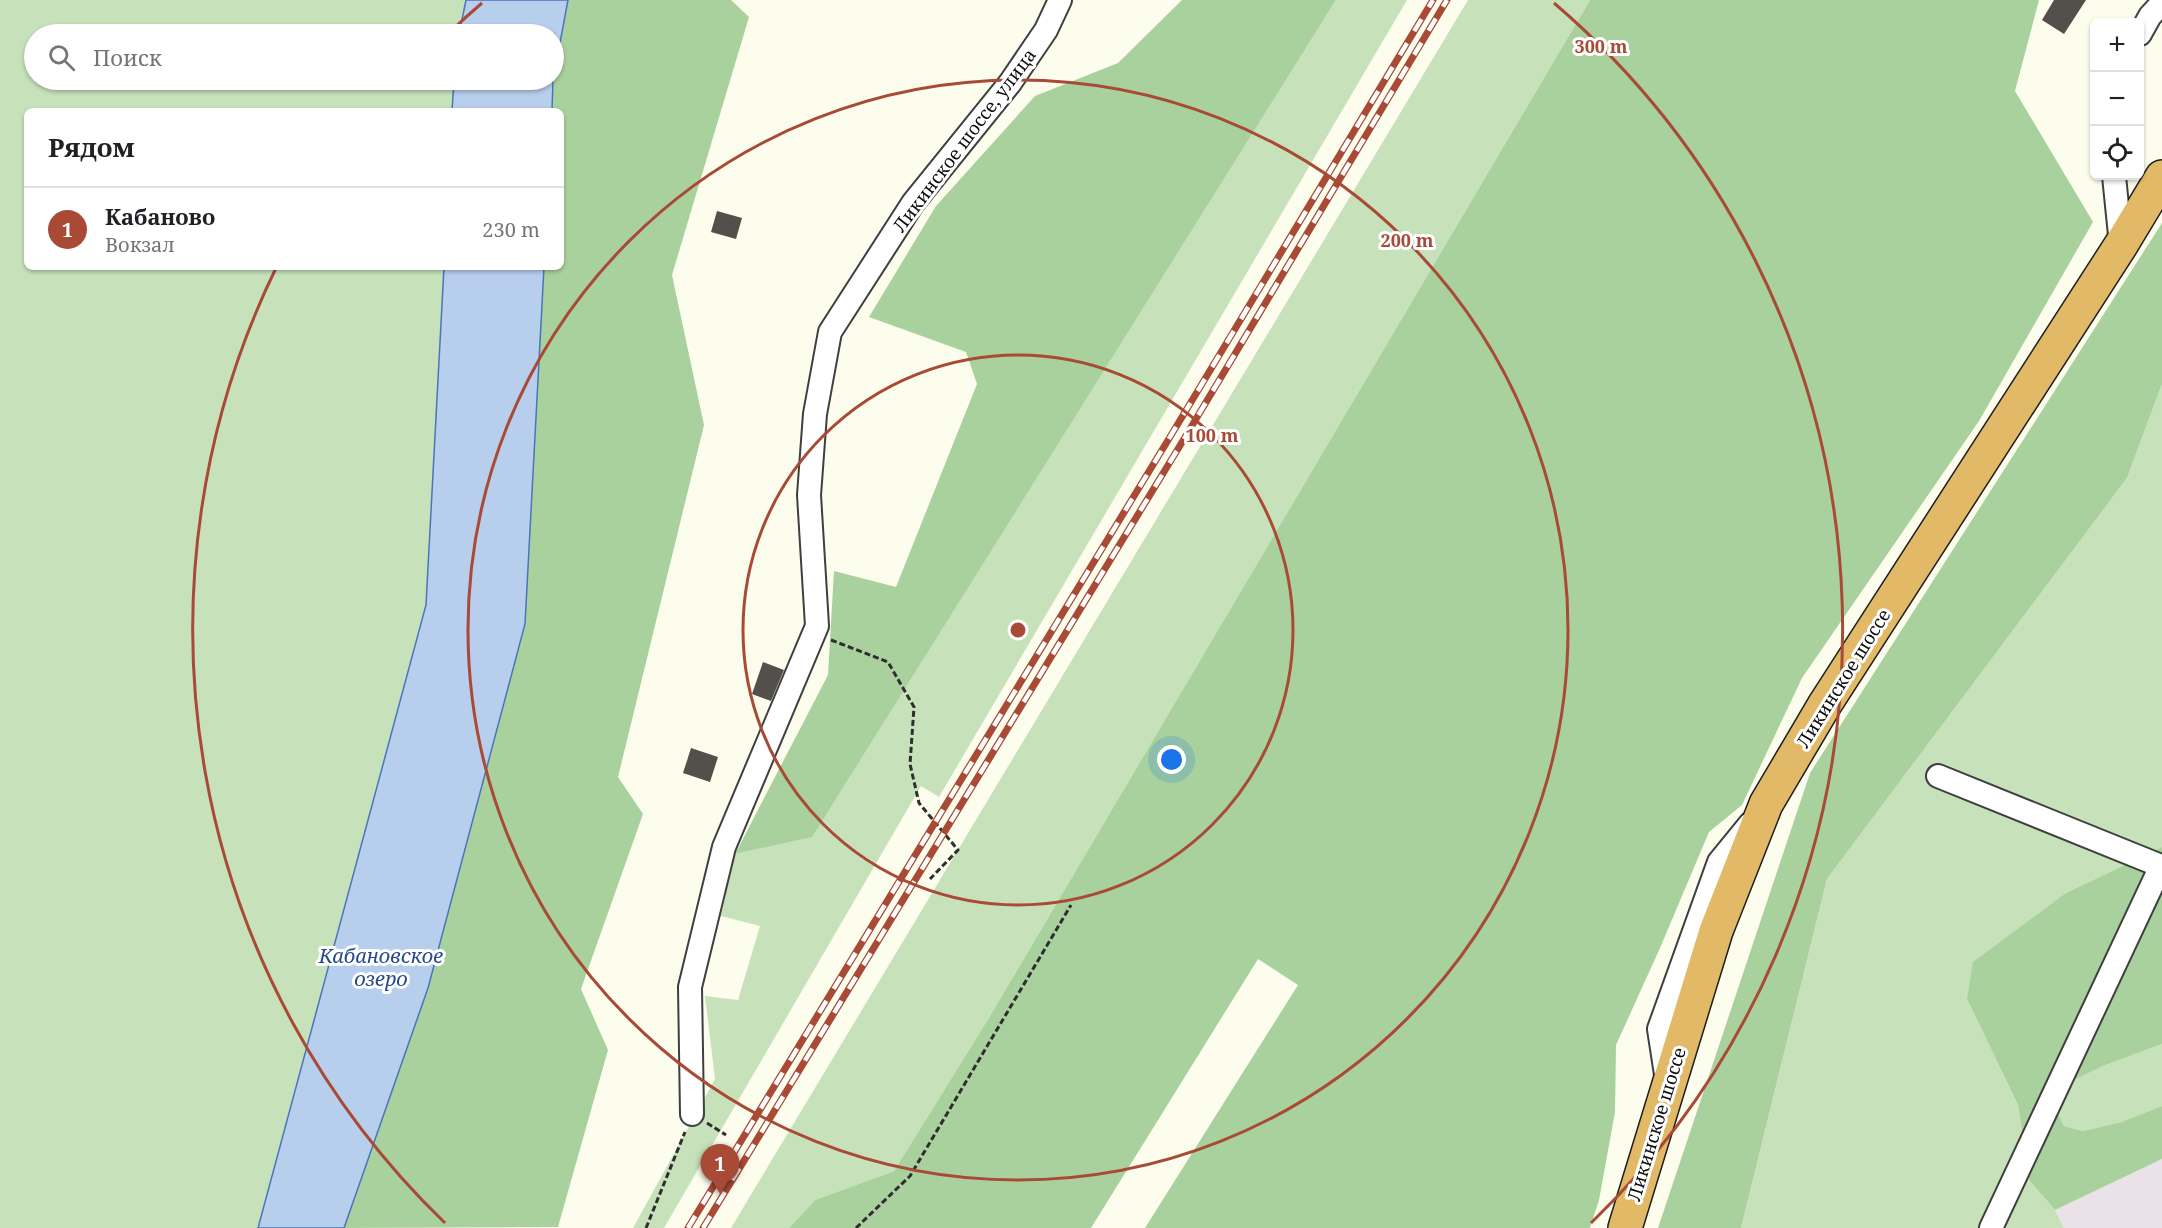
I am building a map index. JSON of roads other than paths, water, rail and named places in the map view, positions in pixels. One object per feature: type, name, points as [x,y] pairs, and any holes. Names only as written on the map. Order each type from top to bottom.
[{"type":"highway","name":"Ликинское шоссе","points":[[1625,1228],[1716,931],[1766,804],[1825,704],[2121,245],[2162,177]]},
{"type":"street","name":"Ликинское шоссе, улица","points":[[692,1114],[690,987],[724,847],[817,626],[809,495],[815,414],[830,332],[913,203],[1010,83],[1046,30],[1060,0]]},
{"type":"street","points":[[2144,26],[2162,3]]},
{"type":"street","points":[[2114,180],[2121,245]]},
{"type":"street","points":[[1938,776],[2161,866],[1991,1228]]},
{"type":"water","points":[[466,0],[568,0],[564,24],[461,24]]},
{"type":"water","points":[[453,90],[553,90],[552,108],[452,108]]},
{"type":"water","name":"Кабановское озеро","points":[[444,270],[544,270],[525,624],[428,988],[344,1228],[258,1228],[426,605]]},
{"type":"railway","points":[[688,1228],[1433,0]]},
{"type":"railway","points":[[703,1228],[1184,439],[1447,0]]},
{"type":"place","name":"Кабаново","points":[[720,1194]]}]
